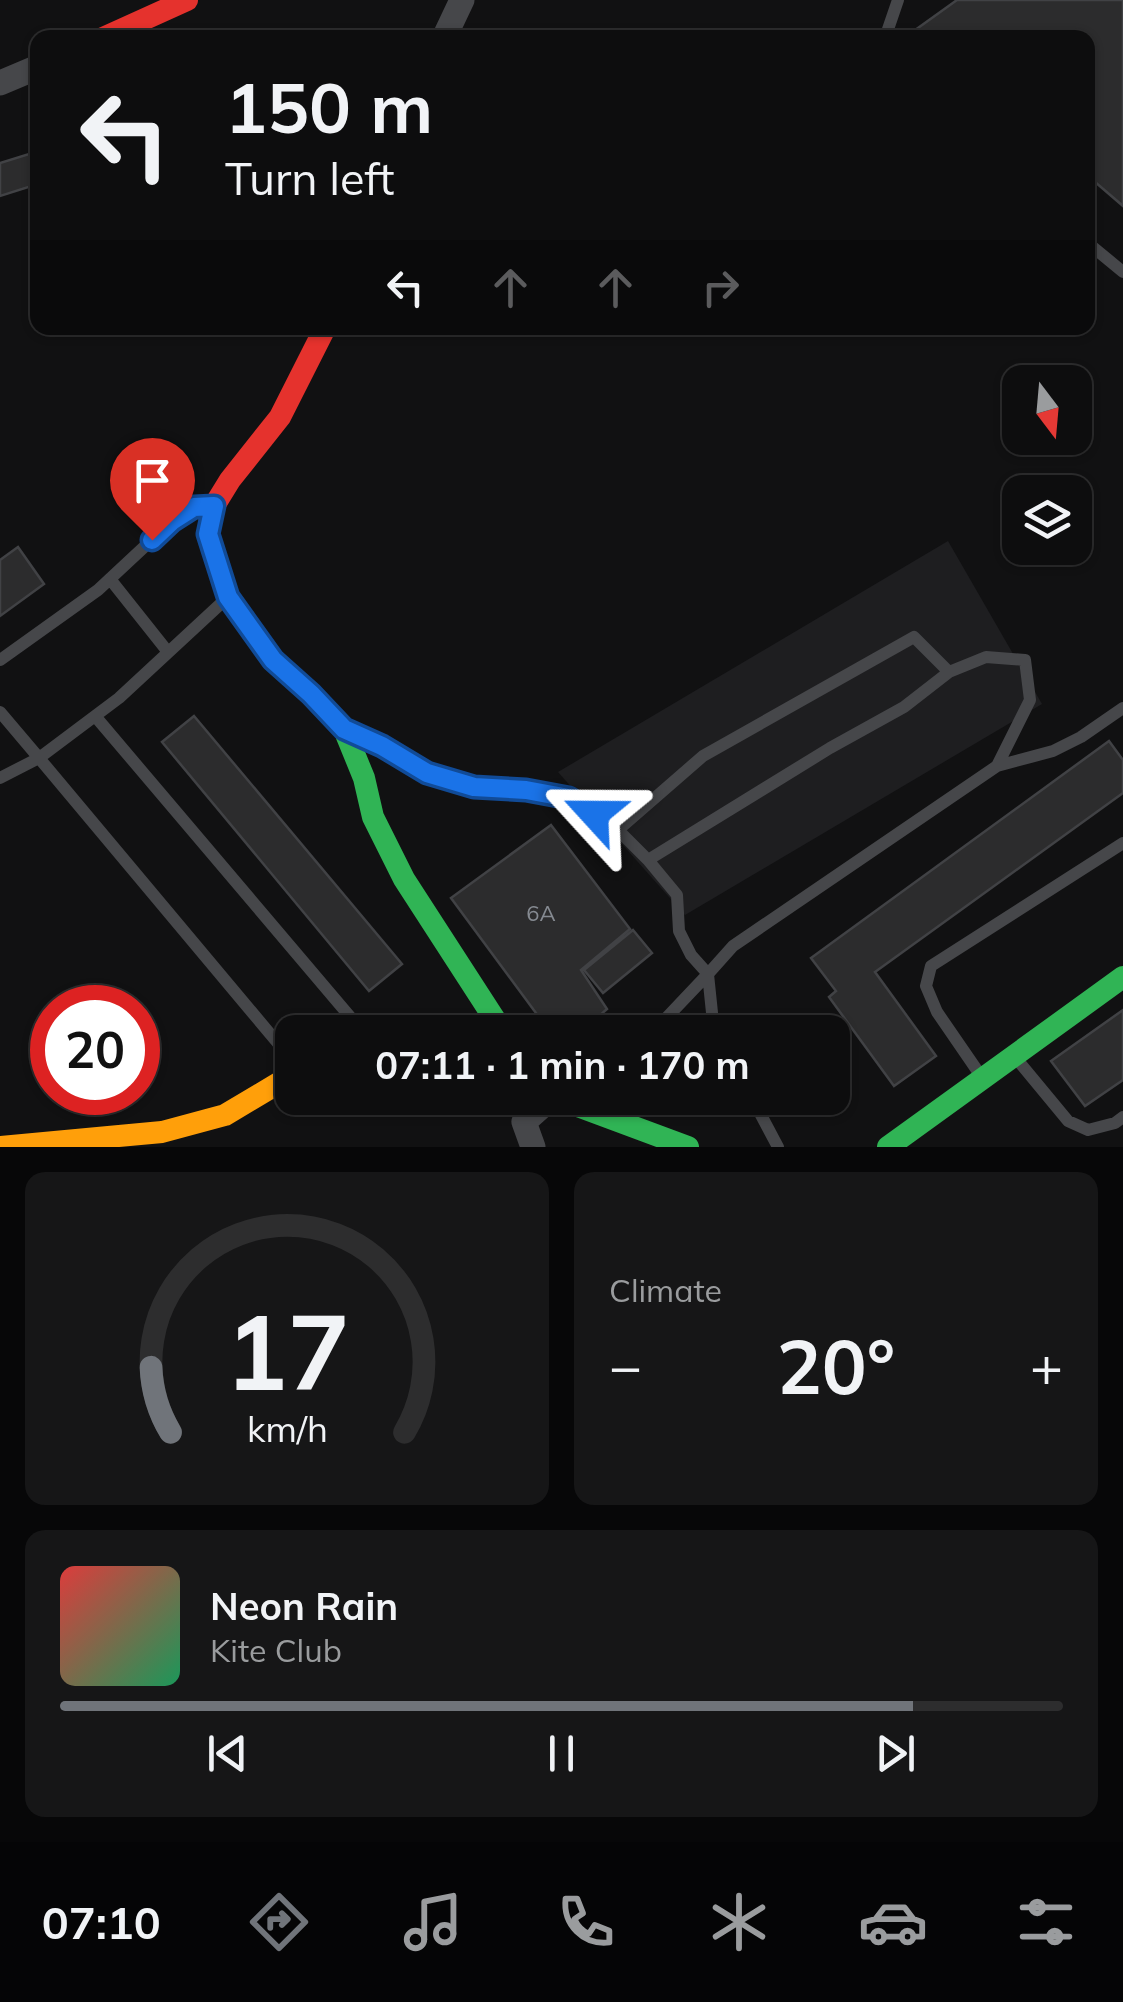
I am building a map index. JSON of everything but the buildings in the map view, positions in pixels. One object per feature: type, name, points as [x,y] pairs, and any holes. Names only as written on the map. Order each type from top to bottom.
[{"type":"street","points":[[121,30],[187,0]]},
{"type":"street","points":[[448,30],[462,0]]},
{"type":"street","points":[[0,83],[30,70]]},
{"type":"street","points":[[321,335],[280,417],[214,506],[208,534],[228,597],[273,660],[344,729],[364,778],[372,816],[404,879],[492,1015]]},
{"type":"street","points":[[888,1147],[1123,977]]},
{"type":"street","points":[[0,1138],[4,1147],[162,1132],[225,1114],[275,1085]]},
{"type":"street","points":[[533,1115],[524,1122],[533,1147]]},
{"type":"street","points":[[613,1115],[688,1147]]},
{"type":"lane","points":[[888,30],[898,0]]},
{"type":"lane","points":[[1095,249],[1123,272]]},
{"type":"lane","points":[[0,660],[98,590],[172,521],[194,507],[214,506]]},
{"type":"lane","points":[[110,579],[168,652]]},
{"type":"lane","points":[[0,778],[39,758],[119,698],[228,597]]},
{"type":"lane","points":[[618,830],[703,756],[914,637],[949,672]]},
{"type":"lane","points":[[648,860],[904,707],[949,672],[986,657],[1025,660],[1030,700],[997,766]]},
{"type":"lane","points":[[670,1015],[733,946],[997,766],[1052,751],[1123,708]]},
{"type":"lane","points":[[0,712],[275,1040]]},
{"type":"lane","points":[[95,716],[349,1015]]},
{"type":"lane","points":[[344,729],[427,773],[474,787],[526,790],[569,798],[618,830],[678,895],[679,931],[691,955],[708,974],[712,1015]]},
{"type":"lane","points":[[982,1078],[937,1012],[926,986],[931,966],[1123,843]]},
{"type":"lane","points":[[1014,1055],[1068,1121],[1088,1130],[1123,1117]]},
{"type":"lane","points":[[761,1115],[778,1147]]},
{"type":"shaded area","points":[[948,541],[1042,704],[685,915],[558,772]]},
{"type":"traffic: fast","points":[[219,569],[228,597],[273,660],[344,729],[364,778],[373,817],[404,879],[492,1015]]},
{"type":"traffic: fast","points":[[888,1147],[1123,977]]},
{"type":"traffic: fast","points":[[602,1115],[688,1147]]},
{"type":"traffic: slow","points":[[0,1147],[162,1132],[225,1115],[275,1085]]},
{"type":"traffic: jam","points":[[121,30],[187,0]]},
{"type":"traffic: jam","points":[[219,569],[208,534],[214,506],[280,417],[321,335]]},
{"type":"route","points":[[152,540],[194,507],[214,506],[208,534],[228,597],[273,660],[344,729],[427,773],[474,787],[526,790],[569,798],[594,814]]}]
